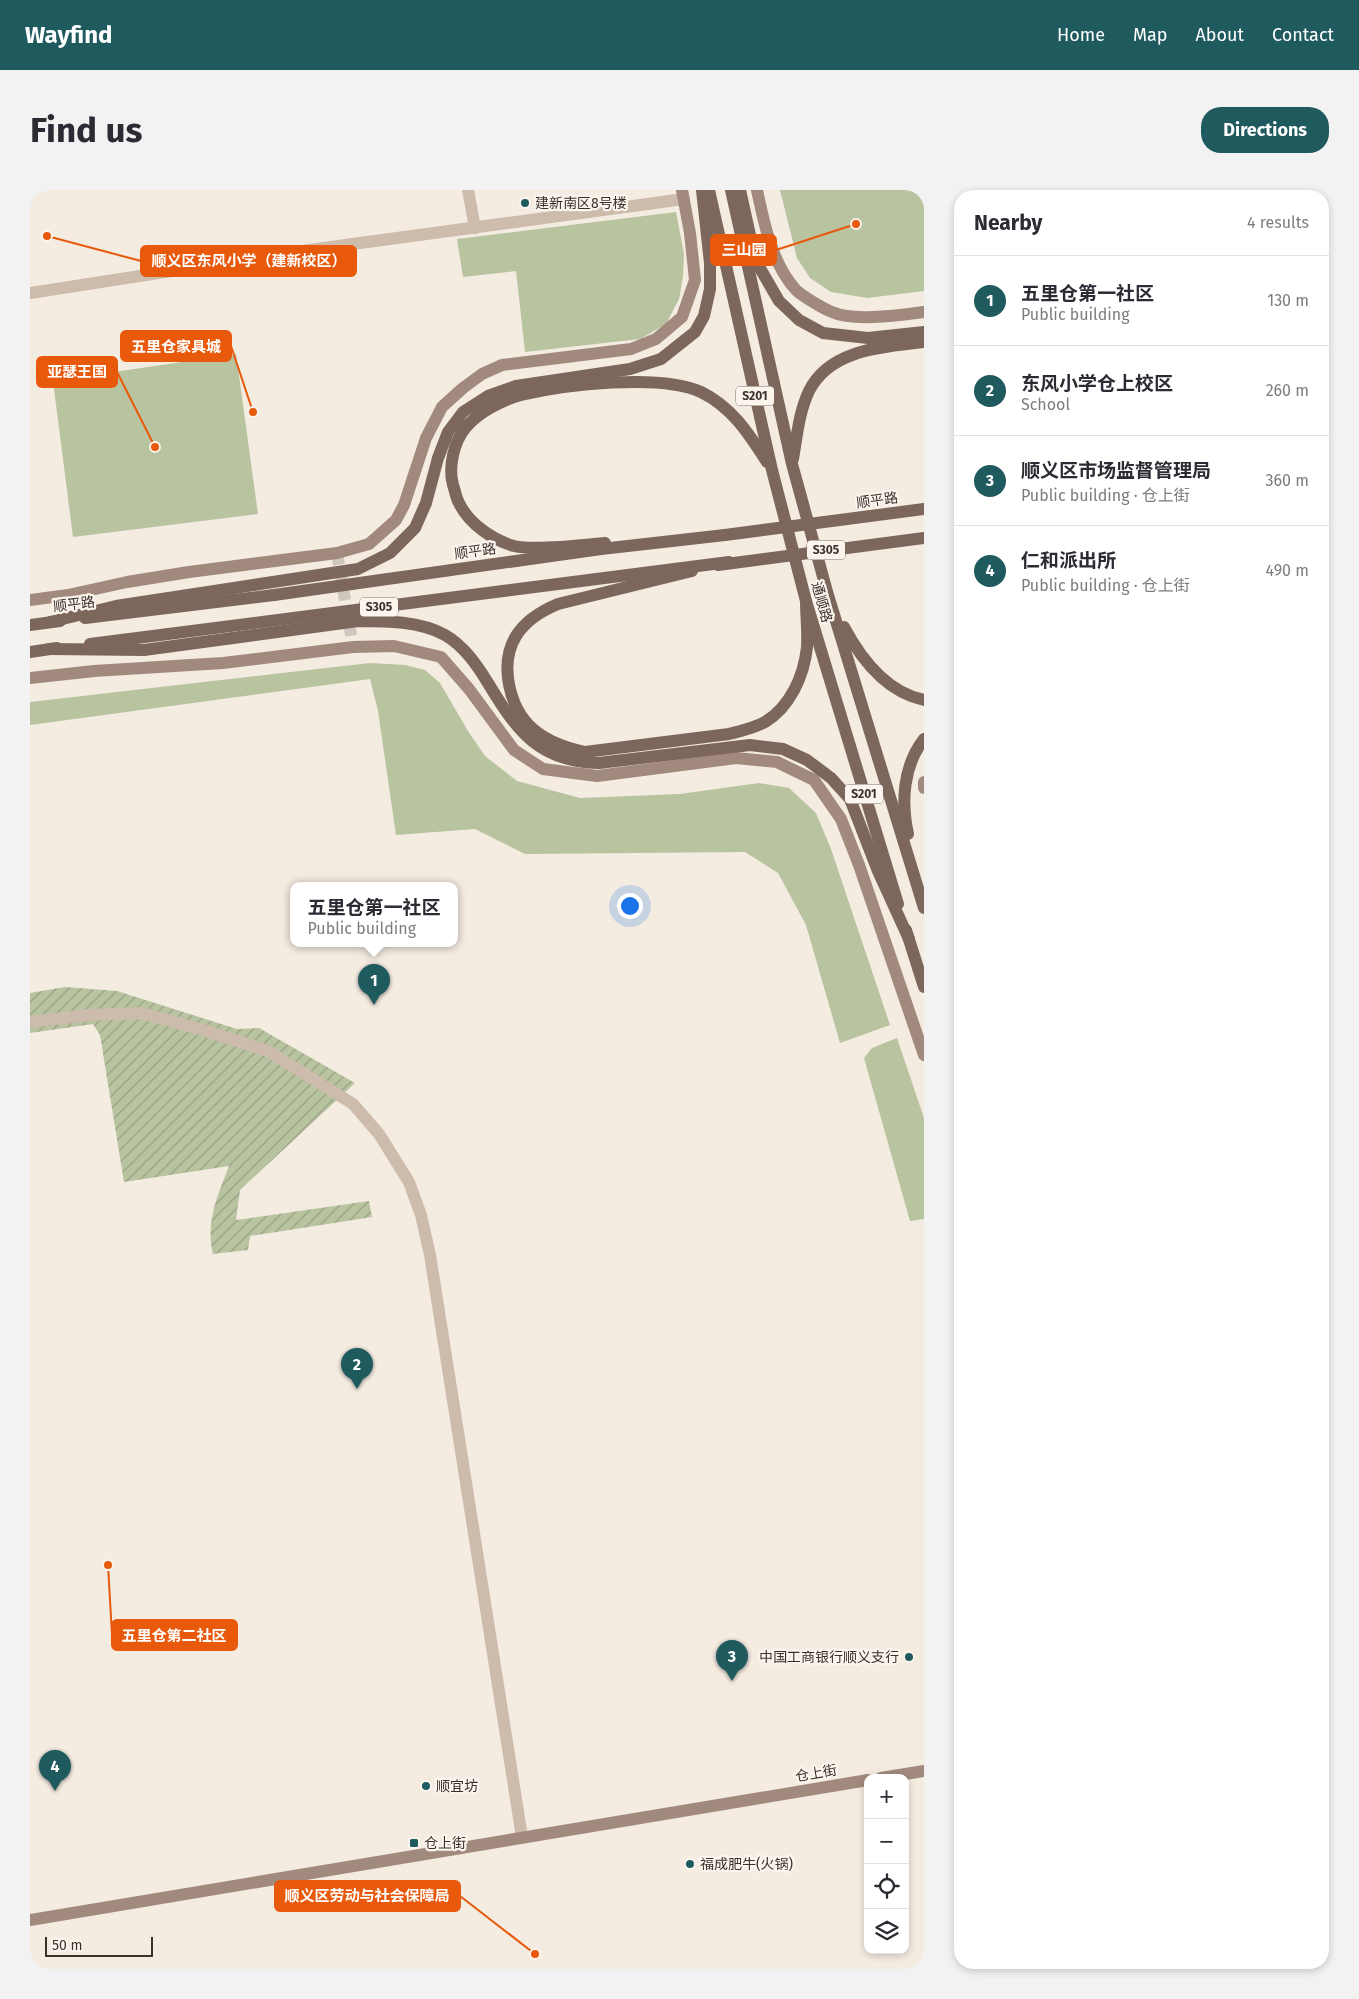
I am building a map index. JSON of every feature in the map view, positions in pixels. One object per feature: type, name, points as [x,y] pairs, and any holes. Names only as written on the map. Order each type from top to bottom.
[{"type":"main road","points":[[50,622],[116,606],[358,569],[390,553],[415,528],[426,503],[448,432],[463,412],[488,396],[516,386],[630,369],[661,359],[695,332],[704,316],[710,290],[710,263],[702,190]]},
{"type":"main road","name":"通顺路","points":[[709,190],[772,470],[806,601],[924,987]]},
{"type":"main road","name":"通顺路","points":[[731,190],[792,464],[828,595],[924,908]]},
{"type":"main road","points":[[740,190],[754,253],[761,270],[779,301],[799,320],[823,333],[868,338],[924,332]]},
{"type":"main road","points":[[792,464],[801,414],[810,390],[825,370],[849,355],[885,347],[924,342]]},
{"type":"main road","points":[[700,538],[543,547],[516,546],[493,537],[471,521],[458,503],[451,478],[454,449],[465,428],[482,414],[500,403],[520,395],[578,386],[647,381],[680,385],[700,392],[725,406],[746,429],[772,470]]},
{"type":"main road","name":"顺平路","points":[[30,625],[274,595],[592,550],[924,509]]},
{"type":"main road","name":"S305","points":[[30,652],[924,538]]},
{"type":"main road","points":[[729,562],[558,604],[539,612],[523,626],[515,638],[507,669],[510,692],[514,702],[532,728],[564,747],[586,752],[728,734],[765,721],[786,703],[799,680],[806,648],[806,601]]},
{"type":"main road","points":[[828,595],[852,643],[866,663],[884,681],[901,691],[924,700]]},
{"type":"main road","points":[[49,650],[144,650],[358,621],[425,626],[445,635],[462,648],[478,667],[510,718],[518,727],[541,747],[560,758],[578,762],[599,763],[750,745],[783,749],[808,760],[831,778],[850,799],[878,871],[909,938]]},
{"type":"main road","points":[[924,739],[911,759],[904,788],[904,810],[907,831],[924,900]]},
{"type":"street","points":[[468,190],[474,228]]},
{"type":"street","points":[[757,190],[763,218],[778,262],[797,290],[833,313],[865,317],[924,312]]},
{"type":"street","points":[[30,293],[287,253],[474,228],[683,194],[690,233],[695,280],[682,317],[656,339],[631,349],[502,365],[482,374],[463,388],[442,407],[426,438],[404,505],[396,520],[369,544],[337,553],[189,572],[127,582],[68,595],[30,600]]},
{"type":"street","points":[[30,678],[94,671],[223,663],[353,647],[394,646],[441,657],[469,689],[514,750],[542,769],[597,776],[736,758],[777,762],[814,780],[841,819],[859,865],[924,1055]]},
{"type":"street","points":[[924,782],[924,788]]},
{"type":"street","points":[[30,1022],[89,1014],[141,1013],[204,1030],[268,1051],[352,1104],[380,1134],[409,1182],[421,1215],[430,1255],[522,1837]]},
{"type":"street","points":[[902,1774],[924,1770]]},
{"type":"street","name":"仓上街","points":[[30,1920],[864,1781]]},
{"type":"green space","points":[[780,190],[924,190],[924,291],[867,298],[831,292],[810,278],[797,258]]},
{"type":"green space","points":[[676,212],[684,254],[683,277],[679,299],[666,324],[640,339],[525,352],[516,271],[463,277],[457,239]]},
{"type":"green space","points":[[236,354],[258,514],[73,537],[53,381]]},
{"type":"green space","points":[[370,663],[405,665],[425,670],[440,683],[485,756],[517,781],[580,798],[680,794],[759,783],[789,788],[816,813],[831,849],[890,1025],[840,1043],[806,925],[778,873],[745,852],[525,854],[475,829],[396,835],[378,711],[370,679],[30,725],[30,702]]},
{"type":"green space","points":[[65,987],[117,991],[237,1029],[259,1028],[355,1083],[240,1190],[236,1220],[369,1201],[372,1217],[250,1236],[248,1250],[213,1254],[211,1231],[214,1209],[229,1166],[124,1182],[100,1035],[93,1024],[30,1033],[30,993]]},
{"type":"green space","points":[[897,1038],[924,1118],[924,1219],[910,1221],[864,1058],[872,1048]]},
{"type":"tunnel","points":[[337,553],[353,647]]},
{"type":"place","name":"建新南区8号楼","points":[[525,203]]},
{"type":"place","name":"三山园","points":[[856,224]]},
{"type":"place","name":"顺义区东风小学（建新校区）","points":[[47,236]]},
{"type":"place","name":"五里仓家具城","points":[[253,412]]},
{"type":"place","name":"亚瑟王国","points":[[155,447]]},
{"type":"place","name":"五里仓第一社区","points":[[374,1005]]},
{"type":"place","name":"东风小学仓上校区","points":[[357,1389]]},
{"type":"place","name":"五里仓第二社区","points":[[108,1565]]},
{"type":"place","name":"中国工商银行顺义支行","points":[[909,1657]]},
{"type":"place","name":"顺义区市场监督管理局","points":[[732,1681]]},
{"type":"place","name":"顺宜坊","points":[[426,1786]]},
{"type":"place","name":"仁和派出所","points":[[55,1791]]},
{"type":"place","name":"仓上街","points":[[414,1843]]},
{"type":"place","name":"福成肥牛(火锅)","points":[[690,1864]]},
{"type":"place","name":"顺义区劳动与社会保障局","points":[[535,1954]]}]
